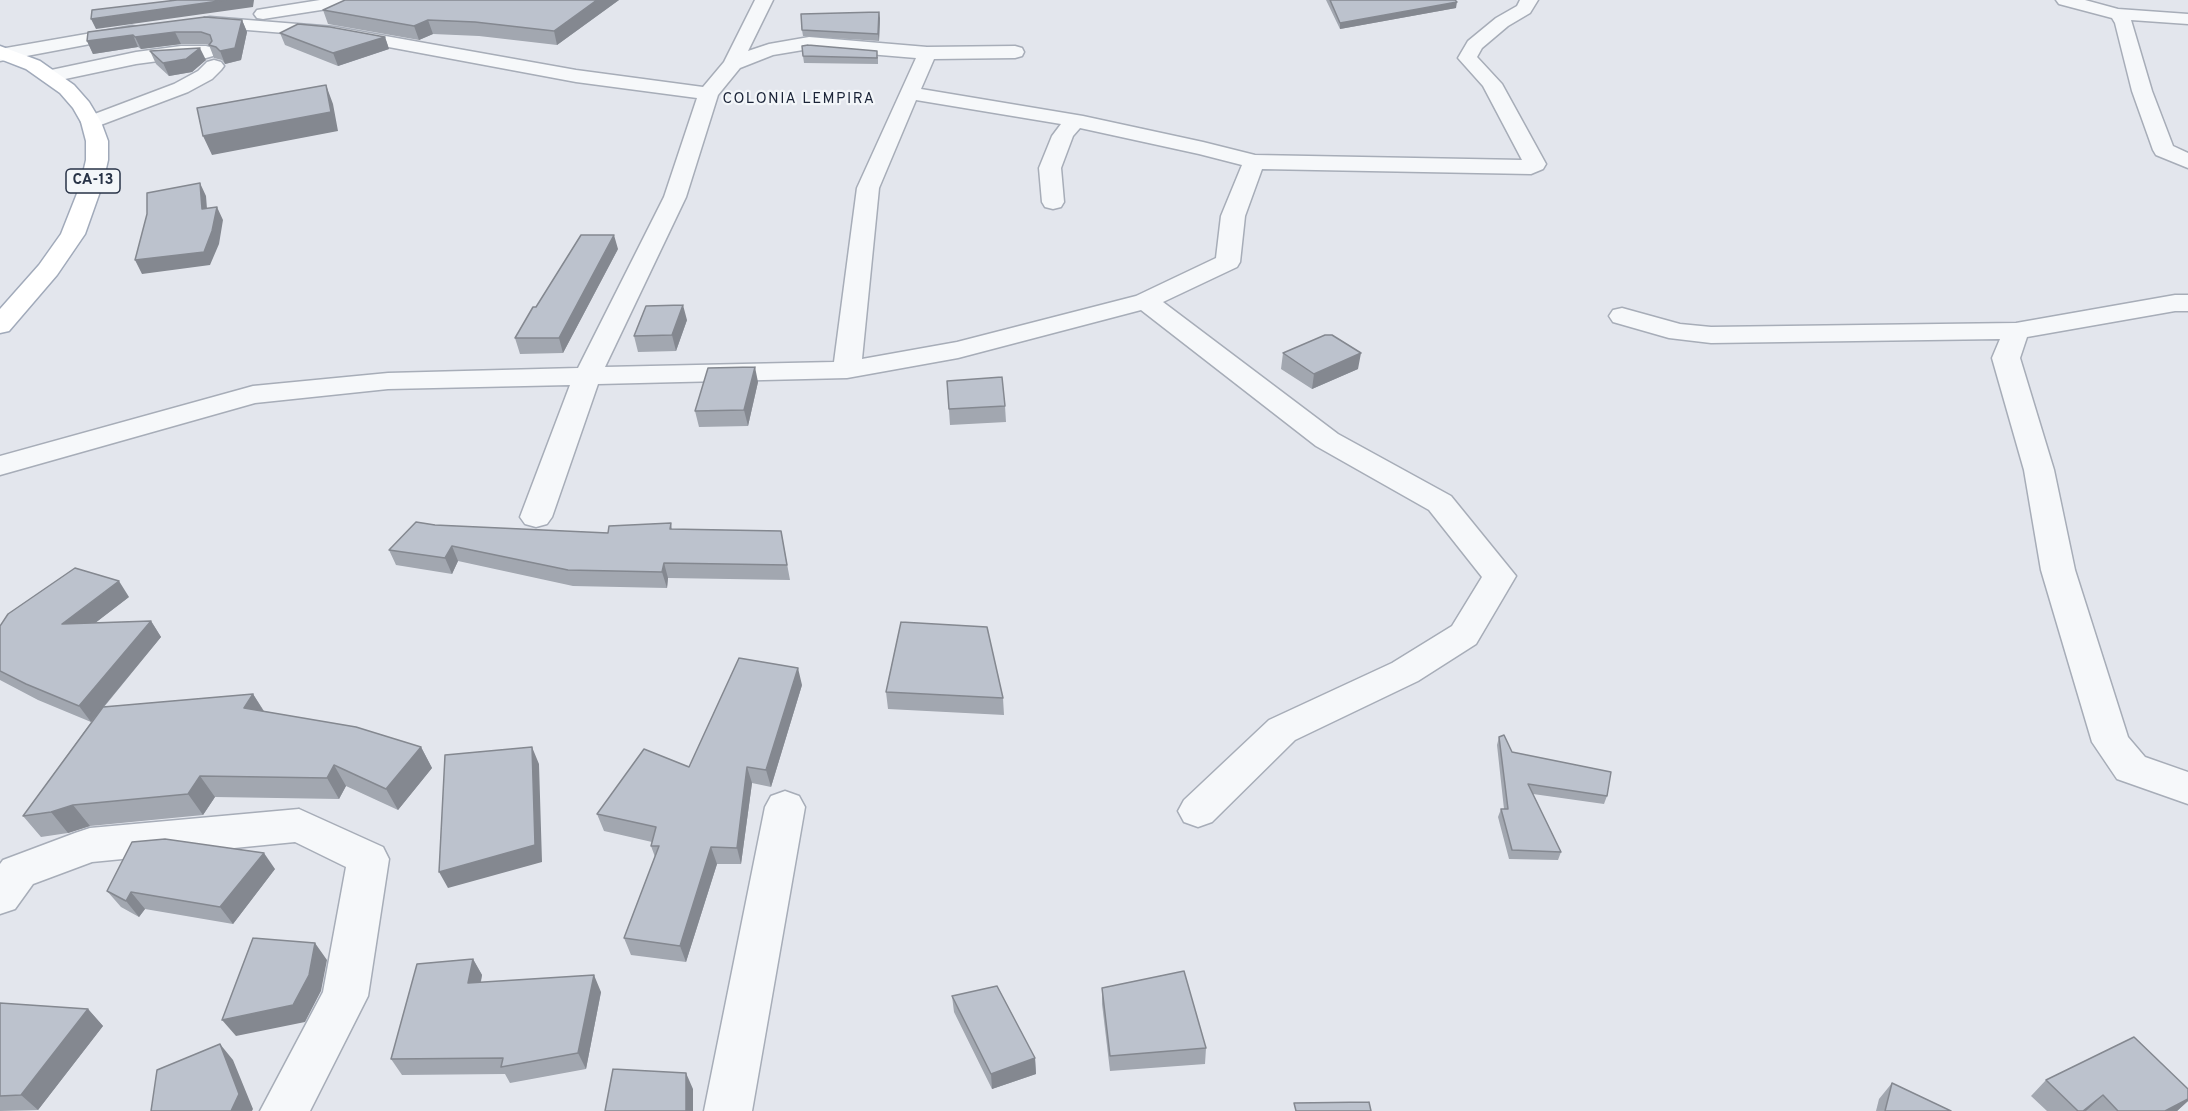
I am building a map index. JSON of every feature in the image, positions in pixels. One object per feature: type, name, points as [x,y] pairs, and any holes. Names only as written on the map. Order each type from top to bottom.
[{"type":"main road","name":"CA-13","points":[[0,325],[48,270],[73,234],[91,186],[97,160],[97,141],[91,122],[82,106],[51,76],[33,65],[1,54]]},
{"type":"street","points":[[189,24],[354,0]]},
{"type":"street","points":[[536,517],[587,377],[675,197],[708,94],[733,64],[764,0]]},
{"type":"street","points":[[909,93],[1074,120],[1203,148],[1254,162],[1532,167],[1535,164],[1492,84],[1467,58],[1475,45],[1502,22],[1524,9],[1529,0]]},
{"type":"street","points":[[2065,0],[2118,14],[2188,19]]},
{"type":"street","points":[[2118,14],[2124,22],[2142,91],[2164,150],[2188,161]]},
{"type":"street","points":[[210,22],[335,32],[576,76],[708,94]]},
{"type":"street","points":[[1,54],[147,29]]},
{"type":"street","points":[[733,64],[769,51],[809,43],[927,53],[1015,52]]},
{"type":"street","points":[[51,76],[136,58],[181,52],[210,59],[205,75],[181,88],[91,122]]},
{"type":"street","points":[[848,370],[868,188],[927,53]]},
{"type":"street","points":[[1053,202],[1050,168],[1063,136],[1074,120]]},
{"type":"street","points":[[0,466],[253,395],[388,381],[848,370],[958,350],[1145,301],[1228,262],[1233,216],[1254,162]]},
{"type":"street","points":[[1145,301],[1327,440],[1440,503],[1499,576],[1464,635],[1405,672],[1282,730],[1198,811]]},
{"type":"street","points":[[1622,316],[1678,332],[1711,335],[2016,332],[2175,303],[2188,303]]},
{"type":"street","points":[[2016,332],[2006,358],[2038,470],[2058,570],[2111,742],[2131,768],[2188,788]]},
{"type":"street","points":[[728,1111],[785,807]]},
{"type":"street","points":[[0,896],[18,872],[90,845],[299,825],[368,859],[345,996],[284,1111]]},
{"type":"building","points":[[177,0],[226,0],[91,19],[92,10]]},
{"type":"building","points":[[345,0],[597,0],[554,31],[475,22],[428,20],[414,26],[323,10]]},
{"type":"building","points":[[1330,0],[1455,0],[1457,2],[1340,23]]},
{"type":"building","points":[[879,12],[878,34],[802,30],[801,14]]},
{"type":"building","points":[[205,17],[242,20],[235,48],[220,51],[209,45],[212,41],[210,35],[201,32],[175,32],[135,37],[133,35],[87,41],[88,32]]},
{"type":"building","points":[[298,24],[385,37],[333,53],[280,33]]},
{"type":"building","points":[[802,46],[877,51],[877,58],[803,56]]},
{"type":"building","points":[[200,48],[186,59],[163,63],[150,51]]},
{"type":"building","points":[[326,85],[331,112],[203,136],[197,108]]},
{"type":"building","points":[[200,183],[202,209],[217,207],[212,231],[204,252],[135,260],[147,214],[147,193]]},
{"type":"building","points":[[581,235],[614,235],[559,338],[515,338],[533,307],[536,307]]},
{"type":"building","points":[[683,305],[672,335],[634,336],[646,306]]},
{"type":"building","points":[[1325,335],[1332,335],[1361,353],[1314,374],[1283,353]]},
{"type":"building","points":[[755,367],[744,410],[695,411],[708,368]]},
{"type":"building","points":[[1002,377],[1005,406],[949,409],[947,381]]},
{"type":"building","points":[[416,522],[435,525],[608,533],[609,526],[671,523],[670,529],[781,531],[787,565],[664,563],[662,572],[568,570],[452,546],[445,558],[389,550]]},
{"type":"building","points":[[75,568],[119,581],[62,624],[151,621],[79,706],[0,671],[0,626],[8,614]]},
{"type":"building","points":[[901,622],[987,627],[1003,698],[886,692]]},
{"type":"building","points":[[739,658],[798,668],[766,770],[747,767],[737,848],[711,847],[680,946],[624,938],[659,846],[651,846],[656,827],[597,814],[644,749],[689,767]]},
{"type":"building","points":[[253,694],[244,708],[356,727],[421,747],[386,789],[334,765],[327,778],[200,776],[188,794],[73,805],[51,812],[23,816],[103,707]]},
{"type":"building","points":[[1504,735],[1512,752],[1611,772],[1607,796],[1528,784],[1561,852],[1512,850],[1501,809],[1508,809],[1499,737]]},
{"type":"building","points":[[532,747],[535,845],[439,872],[445,755]]},
{"type":"building","points":[[165,839],[264,853],[220,907],[131,892],[126,901],[107,891],[132,842]]},
{"type":"building","points":[[253,938],[315,943],[309,975],[293,1005],[222,1020]]},
{"type":"building","points":[[473,959],[468,983],[594,975],[578,1053],[501,1067],[503,1058],[391,1059],[417,964]]},
{"type":"building","points":[[1184,971],[1206,1048],[1110,1056],[1102,988]]},
{"type":"building","points":[[997,986],[1035,1058],[991,1074],[952,996]]},
{"type":"building","points":[[0,1003],[88,1009],[21,1095],[0,1096]]},
{"type":"building","points":[[2134,1037],[2188,1089],[2188,1099],[2165,1111],[2118,1111],[2103,1095],[2083,1111],[2078,1111],[2046,1080]]},
{"type":"building","points":[[220,1044],[239,1094],[231,1111],[151,1111],[157,1070]]},
{"type":"building","points":[[613,1069],[686,1073],[686,1111],[605,1111]]},
{"type":"building","points":[[1892,1083],[1951,1111],[1885,1111]]},
{"type":"building","points":[[1369,1102],[1371,1111],[1296,1111],[1294,1103]]},
{"type":"district","name":"COLONIA LEMPIRA","points":[[799,100]]}]
